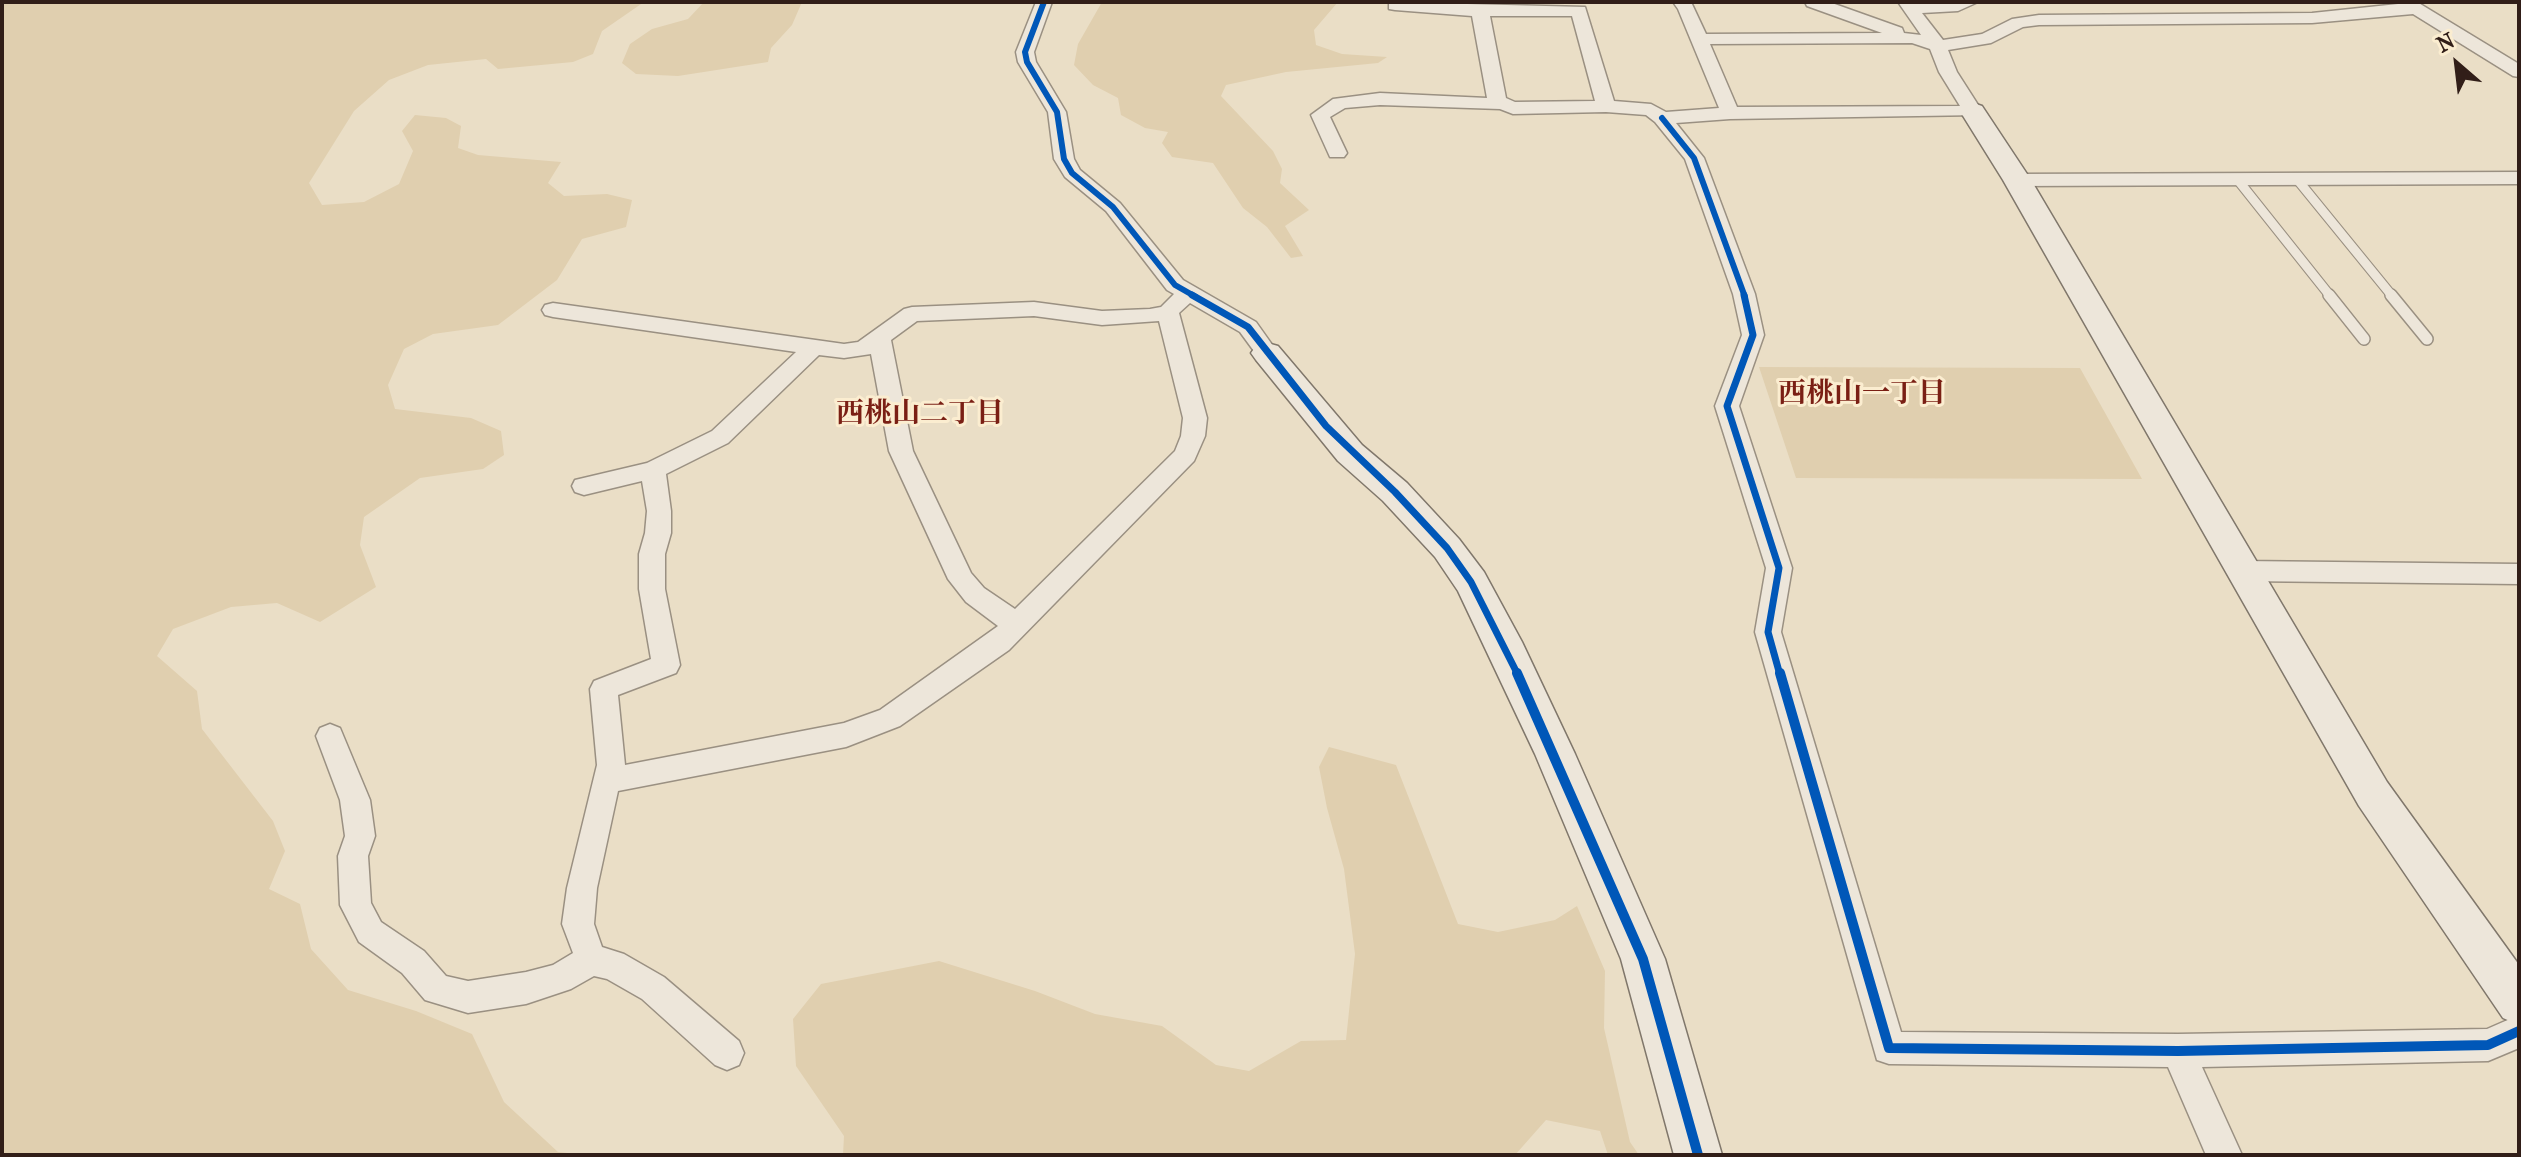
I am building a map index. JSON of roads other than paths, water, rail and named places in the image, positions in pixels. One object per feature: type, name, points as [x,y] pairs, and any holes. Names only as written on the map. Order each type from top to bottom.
[{"type":"street","points":[[1044,2],[1025,52],[1027,62],[1057,112],[1064,159],[1072,173],[1113,207],[1159,270],[1175,285],[1248,327],[1334,435],[1395,492],[1447,548],[1483,606],[1555,754],[1643,959],[1698,1155]]},
{"type":"street","points":[[1681,2],[1686,7],[1730,113]]},
{"type":"street","points":[[1813,2],[1938,46],[1985,39],[2005,32],[2020,14],[2039,20],[2312,18],[2411,6],[2519,72]]},
{"type":"street","points":[[1910,5],[1958,6],[1970,2]]},
{"type":"street","points":[[1395,5],[1579,11],[1606,106]]},
{"type":"street","points":[[1910,5],[1938,46],[1948,72],[2017,180],[2373,794],[2519,1003]]},
{"type":"street","points":[[1468,8],[1497,100],[1503,104],[1513,108],[1606,106],[1651,110],[1662,118],[1694,158],[1744,294],[1753,335],[1727,406],[1779,568],[1768,632],[1889,1048],[2178,1051],[2488,1045],[2519,1031]]},
{"type":"street","points":[[1698,39],[1913,38]]},
{"type":"street","points":[[1337,153],[1320,115],[1340,103],[1380,99],[1503,104]]},
{"type":"street","points":[[1662,118],[1730,113],[1973,111]]},
{"type":"street","points":[[2017,180],[2519,178]]},
{"type":"street","points":[[553,310],[844,351],[864,349],[912,314],[1034,309],[1102,318],[1168,312],[1188,292]]},
{"type":"street","points":[[605,781],[846,735],[890,718],[999,642],[1185,455],[1193,436],[1195,418],[1168,312]]},
{"type":"street","points":[[880,340],[901,451],[961,579],[975,595],[1017,625]]},
{"type":"street","points":[[584,486],[653,470],[720,437],[816,345]]},
{"type":"street","points":[[844,351],[866,370],[893,402]]},
{"type":"street","points":[[591,960],[578,924],[582,888],[611,765],[604,689],[666,665],[652,589],[652,554],[658,533],[659,511],[653,470]]},
{"type":"street","points":[[2242,571],[2519,574]]},
{"type":"street","points":[[330,736],[355,800],[360,836],[353,856],[356,905],[370,932],[413,962],[436,989],[468,997],[526,988],[560,978],[591,960],[613,965],[653,988],[727,1053]]},
{"type":"street","points":[[2178,1051],[2224,1155]]},
{"type":"lane","points":[[2296,178],[2427,339]]},
{"type":"lane","points":[[2237,179],[2364,339]]},
{"type":"district","name":"西桃山一丁目","points":[[1862,395]]},
{"type":"district","name":"西桃山二丁目","points":[[920,415]]}]
